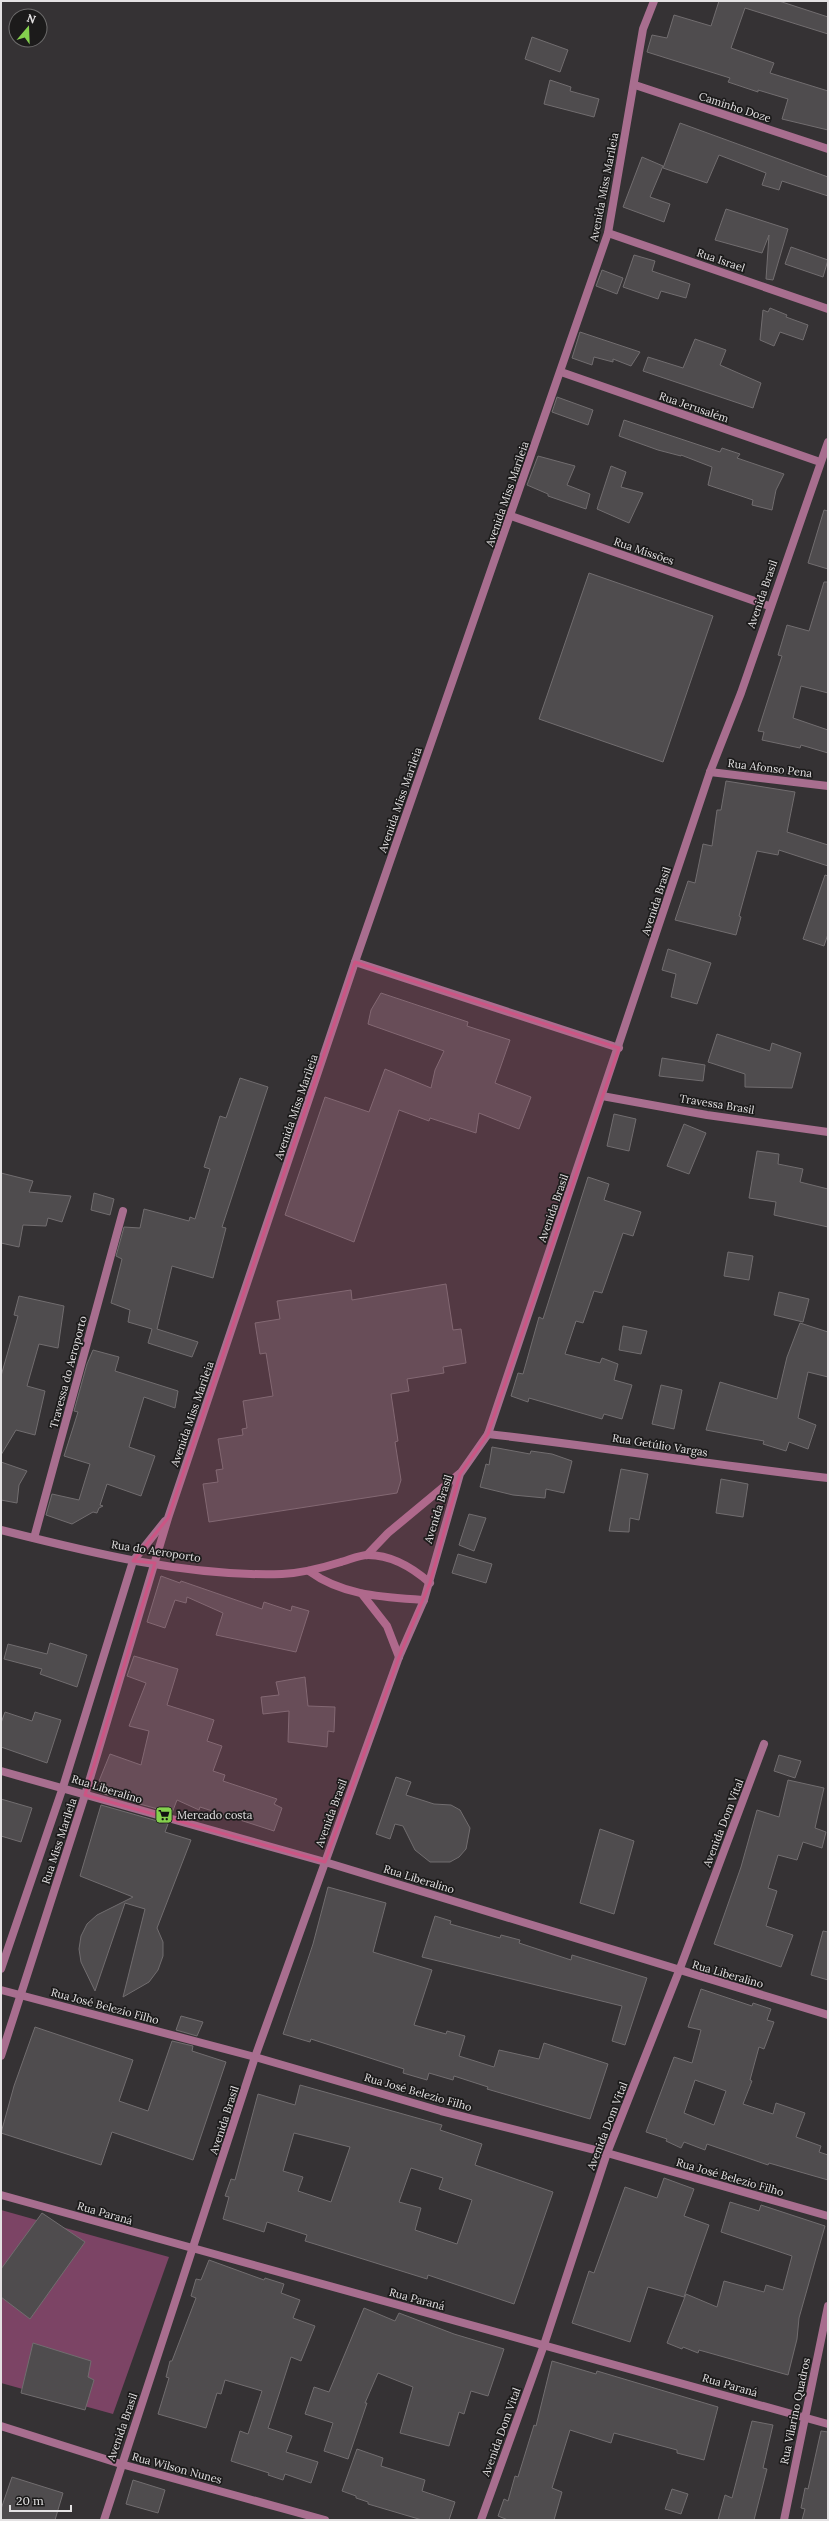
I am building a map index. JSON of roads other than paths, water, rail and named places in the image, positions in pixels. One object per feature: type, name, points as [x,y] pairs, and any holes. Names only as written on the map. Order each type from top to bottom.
[{"type":"street","name":"Avenida Miss Marileia","points":[[155,1563],[168,1518],[355,962],[608,233],[644,29],[654,1]]},
{"type":"street","name":"Caminho Doze","points":[[635,85],[828,149]]},
{"type":"street","name":"Rua Israel","points":[[608,233],[828,309]]},
{"type":"street","name":"Rua Jerusalém","points":[[561,372],[820,462]]},
{"type":"street","name":"Avenida Brasil","points":[[104,2520],[121,2464],[194,2250],[255,2057],[399,1657],[430,1583],[440,1537],[460,1474],[488,1434],[619,1048],[710,772],[741,693],[769,606],[828,442]]},
{"type":"street","name":"Rua Missões","points":[[511,516],[769,606]]},
{"type":"street","name":"Rua Afonso Pena","points":[[710,772],[828,786]]},
{"type":"street","points":[[355,962],[619,1048]]},
{"type":"street","name":"Travessa Brasil","points":[[602,1096],[707,1115],[828,1132]]},
{"type":"street","name":"Travessa do Aeroporto","points":[[34,1538],[123,1211]]},
{"type":"street","name":"Rua Getúlio Vargas","points":[[488,1434],[611,1448],[717,1465],[828,1478]]},
{"type":"street","points":[[367,1555],[388,1533],[460,1474]]},
{"type":"street","name":"Avenida Miss Marileia","points":[[133,1561],[168,1518]]},
{"type":"street","name":"Rua do Aeroporto","points":[[1,1530],[133,1561],[252,1574],[309,1571],[367,1555]]},
{"type":"street","points":[[367,1555],[390,1558],[409,1567],[430,1583]]},
{"type":"street","name":"Rua Miss Marilela","points":[[1,1969],[63,1787],[133,1561]]},
{"type":"street","name":"Rua Miss Marilela","points":[[1,2056],[85,1795],[155,1563]]},
{"type":"street","points":[[309,1571],[322,1581],[362,1594],[424,1600]]},
{"type":"street","points":[[362,1594],[387,1626],[399,1657]]},
{"type":"street","name":"Avenida Dom Vital","points":[[481,2520],[544,2344],[607,2153],[679,1971],[764,1744]]},
{"type":"street","name":"Rua Liberalino","points":[[1,1771],[63,1787],[85,1795],[325,1862],[679,1971],[828,2014]]},
{"type":"street","name":"Rua José Belezio Filho","points":[[1,1990],[255,2057],[441,2111],[607,2153],[828,2216]]},
{"type":"street","name":"Rua Paraná","points":[[1,2195],[194,2250],[544,2344],[828,2424]]},
{"type":"street","name":"Rua Vilarino Quadros","points":[[784,2520],[828,2306]]},
{"type":"street","name":"Rua Wilson Nunes","points":[[1,2426],[121,2464],[325,2520]]},
{"type":"place","name":"Mercado costa","points":[[164,1815]]}]
